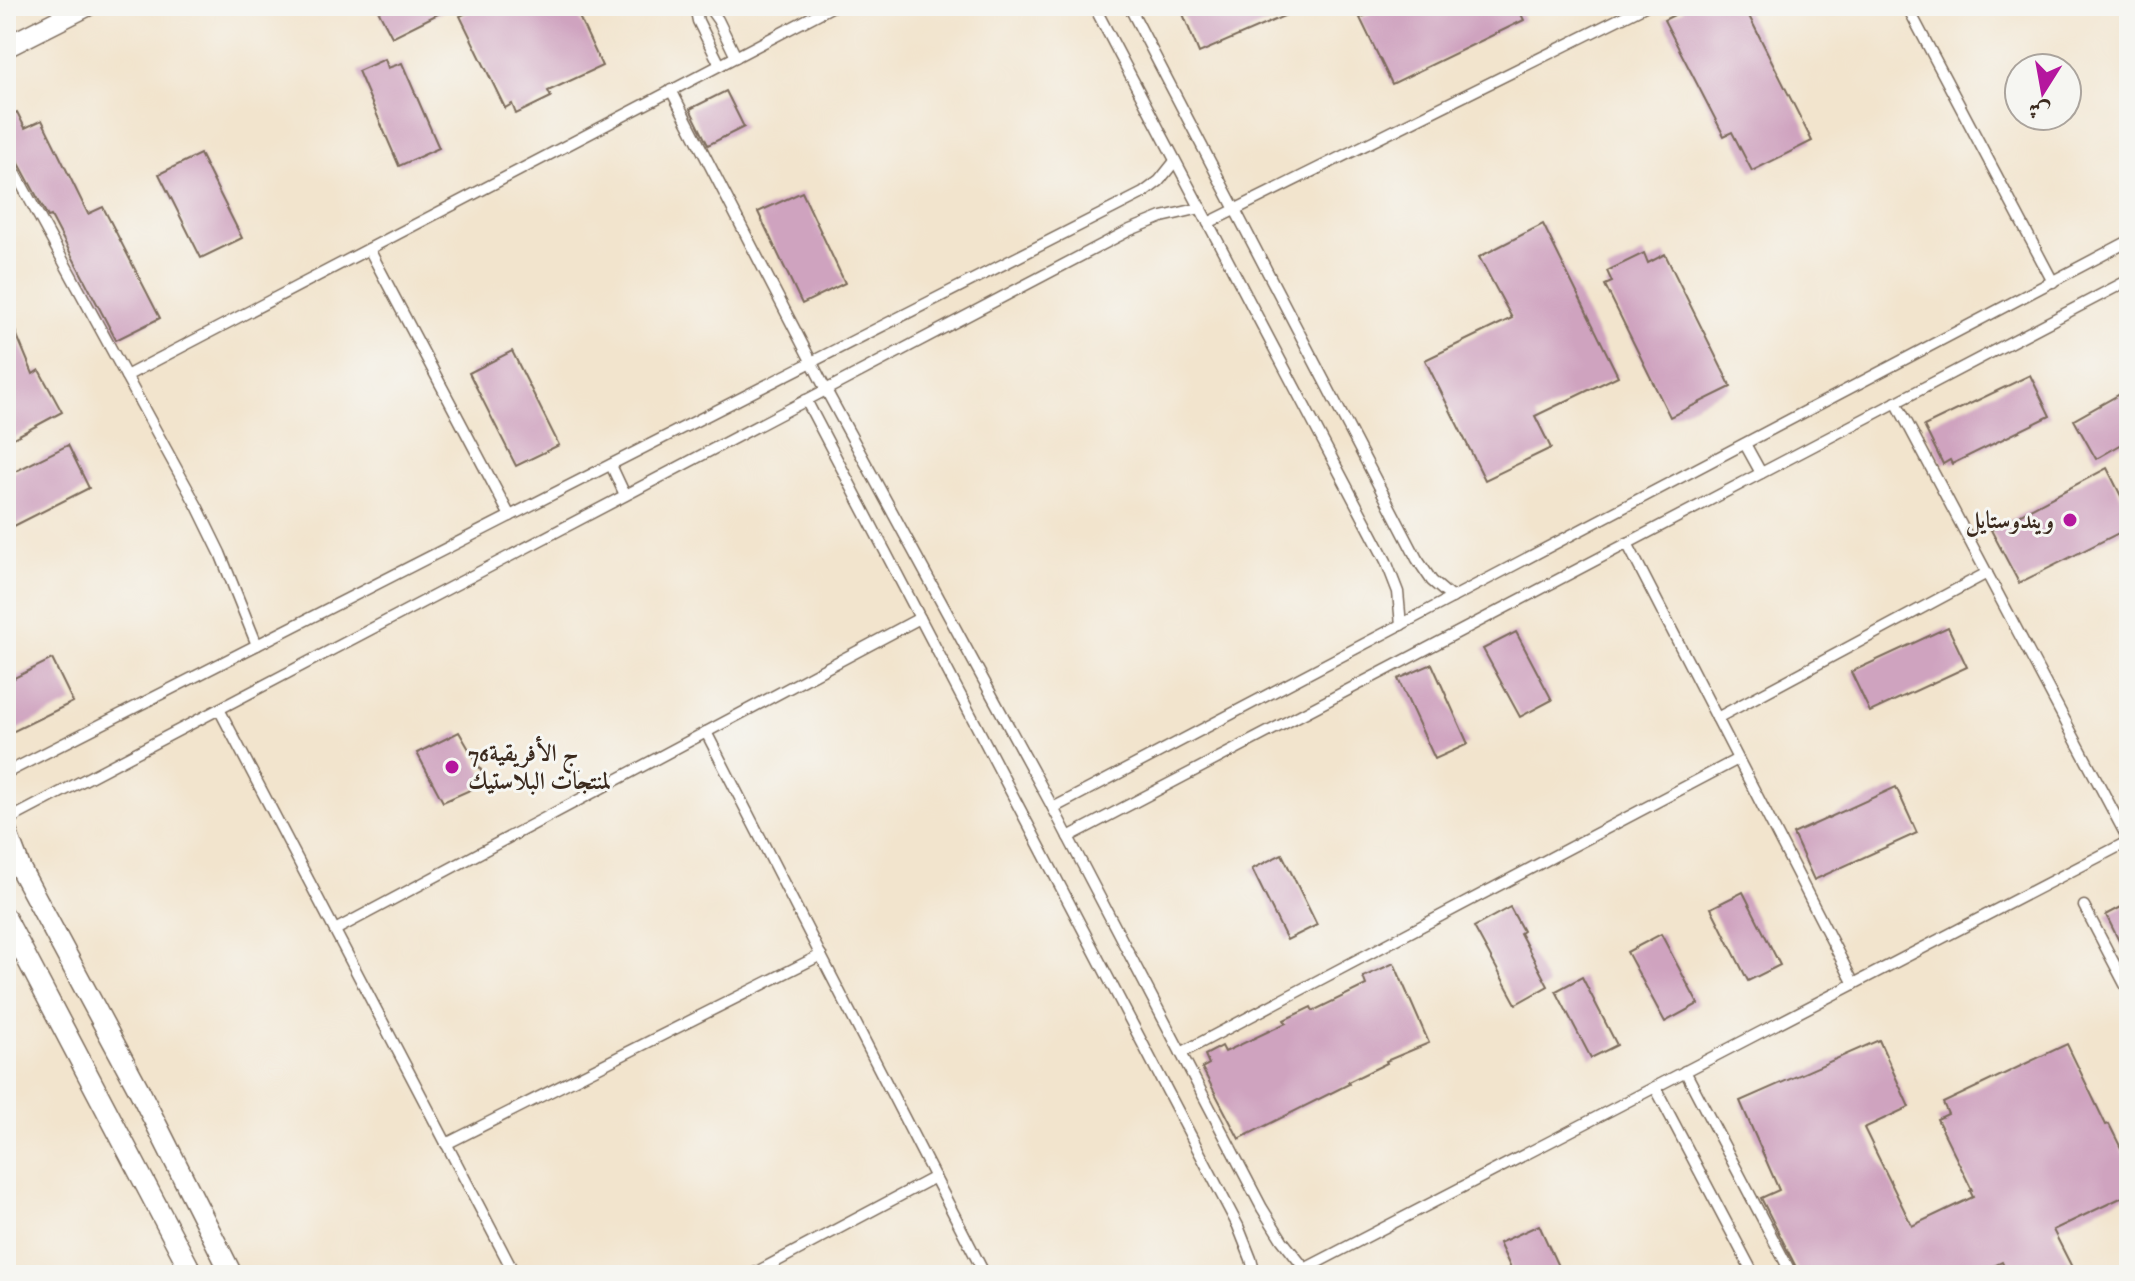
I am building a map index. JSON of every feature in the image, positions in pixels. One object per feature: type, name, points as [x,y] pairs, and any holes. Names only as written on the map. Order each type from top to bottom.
[{"type":"street","points":[[6,47],[87,6]]},
{"type":"street","points":[[6,831],[21,870],[138,1088],[232,1275]]},
{"type":"street","points":[[6,919],[193,1275]]},
{"type":"lane","points":[[695,6],[698,21],[720,65]]},
{"type":"lane","points":[[708,6],[736,57]]},
{"type":"lane","points":[[126,376],[833,6]]},
{"type":"lane","points":[[1094,6],[1386,561],[1398,592],[1401,625]]},
{"type":"lane","points":[[1129,6],[1417,559],[1432,581],[1452,598]]},
{"type":"lane","points":[[1614,6],[1620,18]]},
{"type":"lane","points":[[1208,223],[1645,6]]},
{"type":"lane","points":[[1907,6],[2053,282]]},
{"type":"lane","points":[[671,90],[826,390],[1053,808],[1267,1216],[1305,1269]]},
{"type":"lane","points":[[6,156],[198,508],[220,553],[257,645]]},
{"type":"lane","points":[[6,773],[1143,193],[1159,181],[1175,161]]},
{"type":"lane","points":[[6,821],[1130,230],[1162,217],[1201,208]]},
{"type":"lane","points":[[1053,808],[2129,241]]},
{"type":"lane","points":[[369,249],[510,516]]},
{"type":"lane","points":[[1068,837],[2129,280]]},
{"type":"lane","points":[[806,400],[1238,1226],[1255,1275]]},
{"type":"lane","points":[[1293,1275],[2129,841],[1896,402]]},
{"type":"lane","points":[[1745,444],[1761,473]]},
{"type":"lane","points":[[611,465],[625,495]]},
{"type":"lane","points":[[1627,543],[1854,984]]},
{"type":"lane","points":[[1717,718],[1987,573]]},
{"type":"lane","points":[[335,930],[920,618]]},
{"type":"lane","points":[[219,709],[515,1275]]},
{"type":"lane","points":[[706,732],[985,1275]]},
{"type":"lane","points":[[1181,1053],[1738,759]]},
{"type":"lane","points":[[2084,906],[2129,992]]},
{"type":"lane","points":[[446,1144],[821,955]]},
{"type":"lane","points":[[1685,1071],[1792,1275]]},
{"type":"lane","points":[[1655,1087],[1754,1275]]},
{"type":"lane","points":[[751,1275],[935,1177]]},
{"type":"building","points":[[376,6],[454,6],[392,37]]},
{"type":"building","points":[[481,6],[574,6],[602,66],[548,91],[551,97],[516,114],[512,104],[505,108],[460,16]]},
{"type":"building","points":[[1202,6],[1307,6],[1199,53],[1183,14]]},
{"type":"building","points":[[1385,6],[1517,6],[1524,20],[1392,84],[1360,18]]},
{"type":"building","points":[[1682,6],[1744,6],[1812,141],[1752,171],[1732,132],[1724,136],[1664,20],[1684,10]]},
{"type":"building","points":[[385,59],[388,68],[402,63],[439,148],[399,166],[358,71]]},
{"type":"building","points":[[726,91],[744,127],[708,145],[690,109]]},
{"type":"building","points":[[17,112],[25,128],[42,120],[88,214],[103,207],[160,318],[116,340],[51,216],[48,217],[13,152],[6,145],[6,117]]},
{"type":"building","points":[[200,154],[242,238],[201,258],[159,174]]},
{"type":"building","points":[[802,192],[845,283],[802,304],[758,212]]},
{"type":"building","points":[[1543,224],[1618,376],[1535,416],[1551,448],[1485,480],[1425,360],[1512,318],[1479,257]]},
{"type":"building","points":[[1644,253],[1648,263],[1665,254],[1731,387],[1670,417],[1605,285],[1612,282],[1607,271]]},
{"type":"building","points":[[6,309],[33,374],[39,370],[62,412],[6,442]]},
{"type":"building","points":[[512,351],[559,445],[516,466],[469,373]]},
{"type":"building","points":[[2030,375],[2050,416],[1952,464],[1950,460],[1943,464],[1924,426]]},
{"type":"building","points":[[2129,389],[2129,440],[2096,459],[2074,420]]},
{"type":"building","points":[[68,445],[89,488],[6,530],[6,476]]},
{"type":"building","name":"ويندوستايل","points":[[2107,468],[2129,512],[2129,528],[2019,583],[1991,530]]},
{"type":"building","points":[[1948,627],[1967,667],[1870,712],[1851,672]]},
{"type":"building","points":[[1516,632],[1552,700],[1520,717],[1483,649]]},
{"type":"building","points":[[52,659],[73,702],[6,735],[6,682]]},
{"type":"building","points":[[1432,664],[1468,744],[1435,759],[1398,679]]},
{"type":"building","name":"76ج الأفريقية لمنتجات البلاستيك","points":[[459,732],[488,782],[443,802],[417,753]]},
{"type":"building","points":[[1896,787],[1917,833],[1814,880],[1793,834]]},
{"type":"building","points":[[1282,854],[1317,925],[1287,940],[1252,869]]},
{"type":"building","points":[[1743,892],[1780,965],[1748,981],[1711,908]]},
{"type":"building","points":[[2129,903],[2129,961],[2106,915]]},
{"type":"building","points":[[1510,907],[1548,986],[1516,1004],[1474,927]]},
{"type":"building","points":[[1661,934],[1698,1004],[1665,1022],[1627,952]]},
{"type":"building","points":[[1394,963],[1429,1043],[1386,1061],[1349,1084],[1239,1139],[1202,1068],[1209,1064],[1205,1055],[1222,1046],[1225,1052],[1286,1023],[1284,1020],[1311,1007],[1313,1011],[1366,985],[1363,977]]},
{"type":"building","points":[[1582,977],[1617,1045],[1591,1058],[1556,991]]},
{"type":"building","points":[[1879,1040],[1909,1107],[1864,1128],[1912,1226],[1973,1197],[1937,1119],[1948,1114],[1943,1103],[2067,1044],[2106,1125],[2109,1124],[2129,1164],[2129,1194],[2053,1230],[2076,1275],[2008,1275],[2002,1262],[1975,1275],[1818,1275],[1816,1269],[1800,1275],[1761,1198],[1779,1190],[1740,1101]]},
{"type":"building","points":[[1539,1225],[1562,1275],[1514,1275],[1499,1243]]},
{"type":"place","name":"ويندوستايل","points":[[2070,520]]},
{"type":"place","name":"76ج الأفريقية لمنتجات البلاستيك","points":[[452,767]]}]
